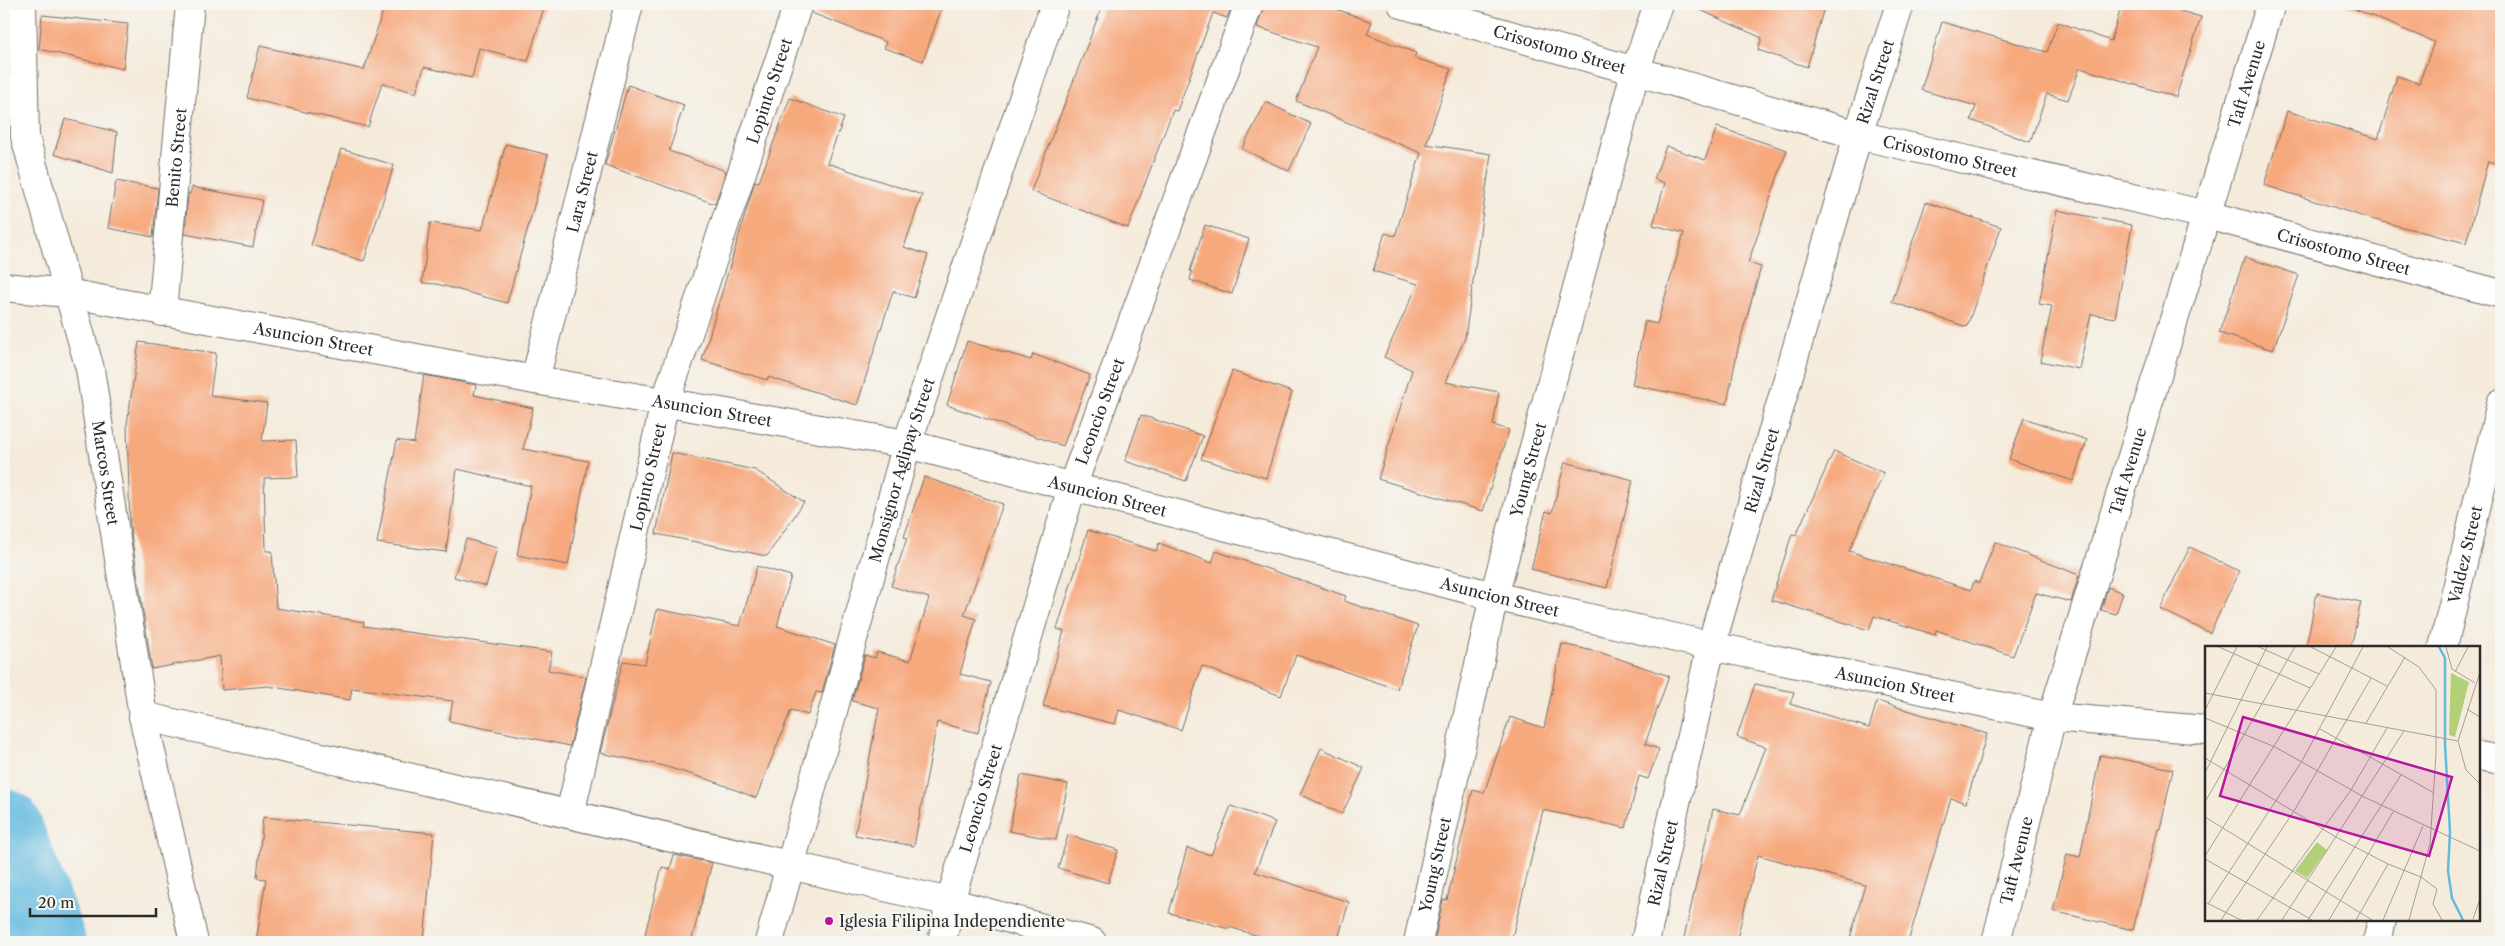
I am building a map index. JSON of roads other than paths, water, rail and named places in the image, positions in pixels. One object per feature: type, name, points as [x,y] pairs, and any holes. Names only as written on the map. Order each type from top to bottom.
[{"type":"street","name":"Marcos Street","points":[[22,4],[25,136],[90,369],[143,716],[194,942]]},
{"type":"street","name":"Benito Street","points":[[162,312],[190,4]]},
{"type":"street","name":"Lara Street","points":[[535,380],[628,4]]},
{"type":"street","name":"Lopinto Street","points":[[570,814],[665,403],[798,4]]},
{"type":"street","name":"Monsignor Aglipay Street","points":[[770,942],[789,865],[907,444],[1055,4]]},
{"type":"street","name":"Leoncio Street","points":[[942,942],[950,902],[1072,487],[1249,4]]},
{"type":"street","name":"Crisostomo Street","points":[[1402,4],[1636,69],[1858,134],[2207,215],[2501,294]]},
{"type":"street","name":"Young Street","points":[[1418,942],[1494,596],[1636,69],[1658,4]]},
{"type":"street","name":"Rizal Street","points":[[1645,942],[1711,646],[1858,134],[1900,4]]},
{"type":"street","name":"Taft Avenue","points":[[1996,942],[2052,717],[2271,4]]},
{"type":"street","name":"Asuncion Street","points":[[4,287],[68,293],[535,380],[907,444],[1494,596],[1711,646],[2052,717],[2205,730]]},
{"type":"street","name":"Valdez Street","points":[[2444,646],[2501,403]]},
{"type":"street","points":[[143,716],[950,902],[1092,942]]},
{"type":"street","points":[[2480,756],[2501,760]]},
{"type":"street","points":[[2377,942],[2382,921]]},
{"type":"waterway","points":[[4,827],[48,942]]},
{"type":"place","name":"Iglesia Filipina Independiente","points":[[829,921]]}]
